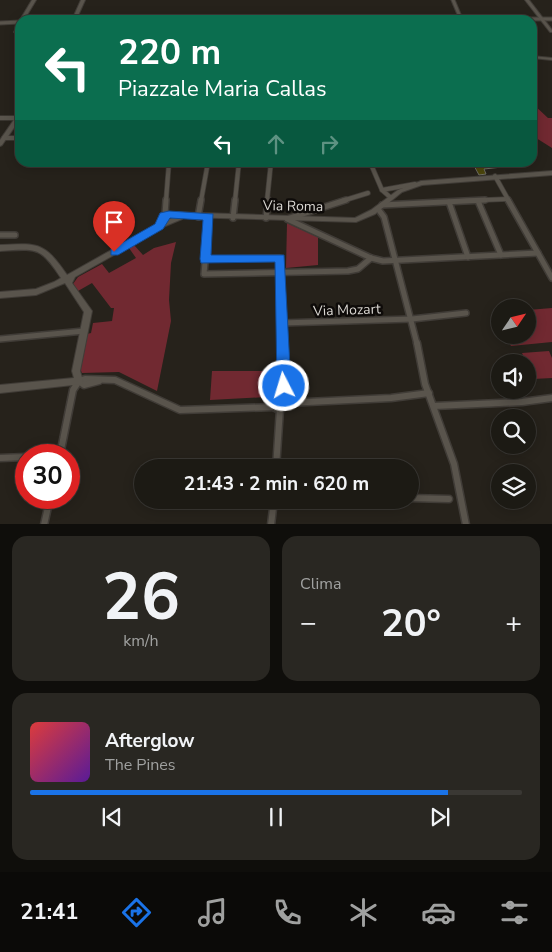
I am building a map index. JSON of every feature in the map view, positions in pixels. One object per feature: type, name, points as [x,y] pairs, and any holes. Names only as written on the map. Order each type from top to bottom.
[{"type":"street","points":[[25,15],[34,0]]},
{"type":"street","points":[[76,15],[83,0]]},
{"type":"street","points":[[452,0],[458,15]]},
{"type":"street","points":[[527,0],[552,31]]},
{"type":"street","points":[[537,19],[552,19]]},
{"type":"street","points":[[0,23],[15,22]]},
{"type":"street","points":[[537,58],[552,59]]},
{"type":"street","points":[[0,118],[15,116]]},
{"type":"street","points":[[0,144],[15,122]]},
{"type":"street","points":[[4,138],[15,138]]},
{"type":"street","points":[[167,220],[169,167]]},
{"type":"street","points":[[198,216],[207,167]]},
{"type":"street","points":[[234,218],[239,167]]},
{"type":"street","points":[[266,218],[271,167]]},
{"type":"street","points":[[372,167],[382,190],[390,198]]},
{"type":"street","name":"Via Roma","points":[[382,190],[433,180],[552,174]]},
{"type":"street","points":[[495,176],[552,278]]},
{"type":"street","name":"Via Roma","points":[[67,281],[167,220],[188,216],[356,220],[368,216],[390,198],[415,184]]},
{"type":"street","points":[[287,219],[368,192]]},
{"type":"street","points":[[466,524],[456,499],[454,464],[429,393],[397,262],[380,207],[508,199]]},
{"type":"street","points":[[478,201],[501,255]]},
{"type":"street","points":[[449,202],[468,257]]},
{"type":"street","points":[[209,217],[204,274],[358,269],[371,258]]},
{"type":"street","points":[[287,219],[371,258],[397,262],[538,253]]},
{"type":"street","points":[[0,235],[15,234]]},
{"type":"street","points":[[0,248],[32,247],[42,249],[50,255],[88,311],[76,371],[79,381],[84,385],[103,380],[115,380],[180,410],[275,406],[283,399]]},
{"type":"street","points":[[205,259],[280,258],[283,399]]},
{"type":"street","points":[[0,295],[36,292],[67,281]]},
{"type":"street","name":"Via Mozart","points":[[282,323],[412,319],[466,313]]},
{"type":"street","points":[[0,339],[84,331]]},
{"type":"street","points":[[0,389],[79,381]]},
{"type":"street","points":[[62,444],[74,390],[79,381]]},
{"type":"street","points":[[276,459],[275,396],[283,399],[391,398],[429,393]]},
{"type":"street","points":[[434,406],[522,402],[552,398]]},
{"type":"street","points":[[0,458],[15,457]]},
{"type":"street","points":[[419,498],[456,499]]},
{"type":"street","points":[[44,524],[47,509]]},
{"type":"street","points":[[271,524],[273,509]]},
{"type":"shaded area","points":[[537,108],[548,118],[552,118],[552,148],[537,139]]},
{"type":"shaded area","points":[[287,223],[318,237],[318,265],[286,268]]},
{"type":"shaded area","points":[[176,242],[171,263],[169,300],[171,321],[157,391],[119,372],[82,373],[80,369],[87,334],[91,333],[93,323],[112,321],[114,308],[111,308],[92,283],[78,291],[73,284],[78,277],[102,264],[109,273],[136,258],[129,248],[134,245],[143,255],[154,248]]},
{"type":"shaded area","points":[[552,308],[552,342],[536,344],[536,309]]},
{"type":"shaded area","points":[[510,344],[532,344],[511,346]]},
{"type":"shaded area","points":[[549,351],[552,358],[552,378],[536,379],[536,354],[522,353]]},
{"type":"shaded area","points":[[266,369],[277,369],[277,388],[268,397],[210,400],[212,371],[266,371]]},
{"type":"building","points":[[475,167],[502,167],[484,169],[486,174],[479,175]]},
{"type":"route","points":[[114,252],[152,231],[162,223],[164,216],[169,214],[209,217],[205,259],[280,258],[284,386]]}]
